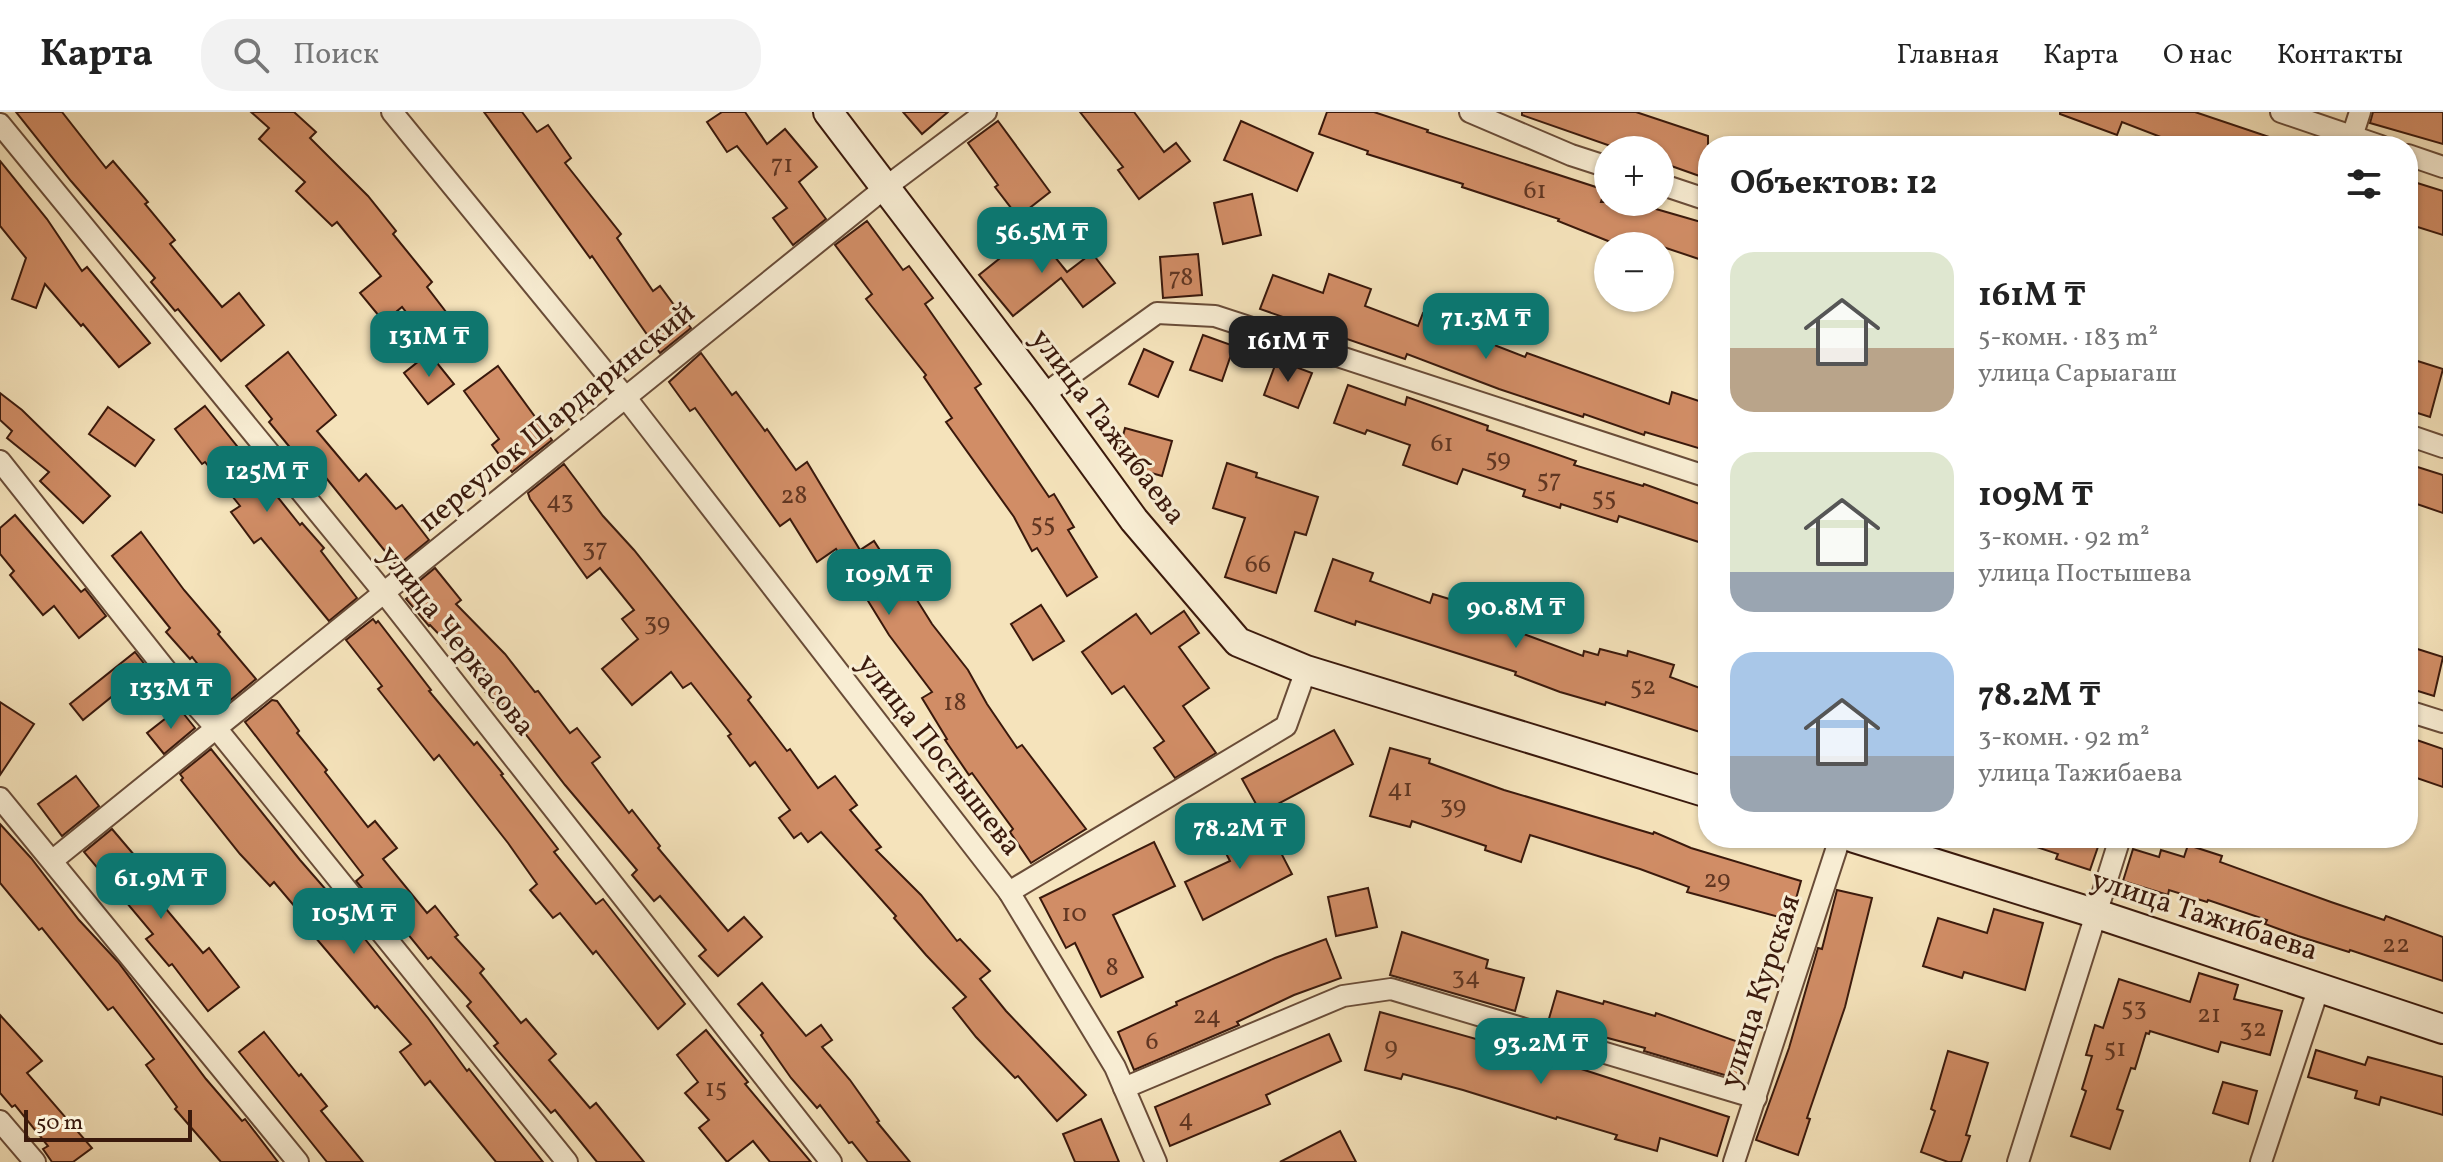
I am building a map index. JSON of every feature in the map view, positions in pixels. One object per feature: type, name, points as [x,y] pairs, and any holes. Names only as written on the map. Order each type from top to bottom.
[{"type":"street","name":"улица Постышева","points":[[392,112],[626,398],[1009,892],[1115,1067],[1156,1162]]},
{"type":"street","name":"улица Тажибаева","points":[[828,112],[1134,520],[1238,642],[1306,670],[1698,790]]},
{"type":"street","name":"переулок Шардаринский","points":[[53,860],[886,187],[986,112]]},
{"type":"street","points":[[1470,112],[1594,162]]},
{"type":"street","points":[[2281,112],[2339,136]]},
{"type":"street","points":[[2353,136],[2360,112]]},
{"type":"street","name":"улица Черкасова","points":[[0,124],[385,594],[831,1162]]},
{"type":"street","points":[[2418,158],[2443,167]]},
{"type":"street","points":[[1674,189],[1698,197]]},
{"type":"street","points":[[1043,395],[1157,313],[1215,316],[1698,474]]},
{"type":"street","points":[[2418,438],[2443,447]]},
{"type":"street","points":[[0,461],[177,684],[216,728],[567,1162]]},
{"type":"street","points":[[1009,892],[1286,726],[1306,670]]},
{"type":"street","points":[[2418,714],[2443,722]]},
{"type":"street","points":[[0,798],[298,1162]]},
{"type":"street","name":"улица Курская","points":[[1734,1162],[1837,848]]},
{"type":"street","name":"улица Тажибаева","points":[[1886,848],[2097,914],[2443,1029]]},
{"type":"street","points":[[2018,1162],[2117,848]]},
{"type":"street","points":[[2261,1162],[2319,987]]},
{"type":"street","points":[[1124,1088],[1343,996],[1391,989],[1756,1098]]},
{"type":"street","points":[[0,1121],[35,1162]]},
{"type":"building","points":[[16,112],[62,112],[106,168],[113,161],[148,202],[145,204],[175,240],[170,244],[222,307],[239,293],[264,325],[221,361],[151,282],[155,278]]},
{"type":"building","points":[[251,112],[294,112],[316,132],[310,138],[368,196],[396,231],[393,234],[432,282],[427,287],[456,325],[431,344],[402,307],[384,322],[360,293],[381,276],[337,222],[332,226],[296,191],[305,182],[259,139],[269,128]]},
{"type":"building","points":[[484,112],[522,112],[537,132],[548,125],[571,158],[565,163],[621,234],[617,238],[653,291],[660,286],[691,328],[660,353]]},
{"type":"building","points":[[722,112],[745,112],[767,144],[785,129],[817,167],[799,182],[826,219],[793,245],[773,218],[787,208],[737,146],[727,152],[707,122]]},
{"type":"building","points":[[903,112],[948,112],[922,134]]},
{"type":"building","points":[[1080,112],[1134,112],[1164,152],[1176,143],[1190,161],[1139,199],[1118,170],[1123,167]]},
{"type":"building","points":[[1327,112],[1374,112],[1594,186],[1594,216],[1674,214],[1698,221],[1698,259],[1674,251],[1674,232],[1594,232],[1594,235],[1559,219],[1462,187],[1463,184],[1367,154],[1368,151],[1319,134]]},
{"type":"building","points":[[1522,112],[1636,112],[1708,136],[1698,136],[1698,175],[1674,167],[1674,136],[1594,136],[1594,140],[1522,115]]},
{"type":"building","points":[[2195,112],[2266,136],[2158,136],[2122,122],[2117,135],[2060,114]]},
{"type":"building","points":[[2373,112],[2443,112],[2443,144],[2418,136],[2370,123]]},
{"type":"building","points":[[998,121],[1050,192],[1018,217],[968,143]]},
{"type":"building","points":[[1241,121],[1313,153],[1297,191],[1224,160]]},
{"type":"building","points":[[0,161],[47,219],[82,271],[87,267],[150,343],[119,367],[45,284],[36,308],[12,299],[26,258],[0,226]]},
{"type":"building","points":[[2418,183],[2443,191],[2443,235],[2418,227]]},
{"type":"building","points":[[1252,194],[1261,235],[1223,244],[1214,203]]},
{"type":"building","points":[[867,221],[903,270],[909,266],[933,298],[925,304],[981,384],[975,388],[1049,497],[1054,494],[1074,527],[1068,530],[1097,577],[1067,596],[1037,548],[1032,551],[1014,517],[946,422],[952,418],[924,377],[926,375],[866,299],[872,294],[835,245]]},
{"type":"building","points":[[1034,231],[1067,272],[1092,253],[1115,283],[1083,307],[1061,278],[1013,316],[979,275]]},
{"type":"building","points":[[1198,254],[1202,295],[1163,298],[1160,257]]},
{"type":"building","points":[[1329,274],[1371,289],[1365,306],[1418,326],[1423,313],[1455,325],[1453,329],[1525,357],[1527,353],[1669,404],[1672,392],[1698,401],[1698,448],[1645,432],[1644,435],[1584,414],[1583,417],[1407,354],[1405,359],[1260,309],[1273,275],[1323,293]]},
{"type":"building","points":[[1203,335],[1234,346],[1222,381],[1190,370]]},
{"type":"building","points":[[1144,349],[1173,362],[1158,397],[1129,384]]},
{"type":"building","points":[[288,352],[336,415],[317,431],[359,481],[366,474],[396,509],[402,505],[429,540],[397,566],[327,479],[318,487],[299,465],[302,462],[269,422],[272,419],[246,386]]},
{"type":"building","points":[[429,353],[454,384],[428,404],[404,373]]},
{"type":"building","points":[[701,353],[732,395],[736,392],[765,431],[767,429],[796,470],[807,462],[860,550],[874,541],[903,586],[907,584],[932,624],[968,670],[1017,748],[1022,745],[1086,829],[1031,863],[1010,832],[1013,829],[945,740],[922,698],[932,692],[889,635],[836,549],[817,562],[790,519],[780,526],[695,408],[690,411],[669,382]]},
{"type":"building","points":[[1277,360],[1312,373],[1298,408],[1264,395]]},
{"type":"building","points":[[2418,361],[2443,369],[2430,417],[2418,413]]},
{"type":"building","points":[[498,366],[552,440],[512,472],[492,445],[499,439],[464,391]]},
{"type":"building","points":[[1348,385],[1405,405],[1407,397],[1488,426],[1487,430],[1576,461],[1574,465],[1644,484],[1698,503],[1698,542],[1619,516],[1617,522],[1561,504],[1560,508],[1523,496],[1525,490],[1463,469],[1457,484],[1403,465],[1410,445],[1367,430],[1365,434],[1334,423]]},
{"type":"building","points":[[0,393],[22,410],[110,496],[83,523],[40,481],[49,472],[7,438],[12,431],[0,420]]},
{"type":"building","points":[[205,406],[300,525],[302,523],[324,548],[321,551],[357,598],[329,621],[261,538],[254,543],[231,512],[240,506],[175,429]]},
{"type":"building","points":[[108,407],[154,440],[135,466],[89,434]]},
{"type":"building","points":[[1125,428],[1172,441],[1162,476],[1126,466],[1128,457],[1118,455]]},
{"type":"building","points":[[1227,463],[1257,473],[1256,477],[1318,497],[1306,535],[1295,532],[1276,593],[1225,577],[1245,518],[1213,508]]},
{"type":"building","points":[[564,464],[751,697],[748,700],[787,751],[790,749],[818,788],[835,776],[857,805],[850,810],[881,847],[876,850],[921,895],[957,941],[960,939],[990,971],[980,979],[1086,1095],[1057,1121],[1018,1076],[1015,1078],[976,1037],[953,1008],[966,997],[821,832],[808,842],[801,833],[794,838],[779,818],[790,810],[755,762],[750,766],[728,736],[731,734],[691,683],[683,688],[671,672],[632,705],[602,669],[638,639],[622,619],[634,610],[600,568],[587,578],[530,499],[528,493]]},
{"type":"building","points":[[2418,467],[2443,475],[2443,513],[2418,504]]},
{"type":"building","points":[[15,515],[81,592],[85,589],[106,616],[79,638],[54,606],[43,615],[10,575],[14,571],[0,554],[0,528]]},
{"type":"building","points":[[141,532],[256,679],[228,702],[192,657],[190,659],[166,632],[170,628],[112,556]]},
{"type":"building","points":[[1333,559],[1373,573],[1370,581],[1430,603],[1433,594],[1469,605],[1465,616],[1583,656],[1584,651],[1598,655],[1600,649],[1627,656],[1628,651],[1674,665],[1670,677],[1698,687],[1698,731],[1606,702],[1605,705],[1560,692],[1515,675],[1516,672],[1315,611]]},
{"type":"building","points":[[435,568],[461,600],[456,604],[505,654],[535,692],[538,691],[570,733],[577,728],[600,757],[592,763],[629,813],[632,810],[660,846],[658,848],[728,931],[744,917],[762,937],[718,976],[699,956],[706,950],[660,896],[654,901],[632,875],[637,870],[565,785],[500,701],[495,704],[474,678],[478,675],[406,599],[416,591],[413,586]]},
{"type":"building","points":[[1041,605],[1064,641],[1033,660],[1011,624]]},
{"type":"building","points":[[1184,611],[1199,633],[1179,647],[1209,688],[1183,706],[1216,753],[1175,778],[1154,748],[1164,741],[1124,686],[1112,694],[1082,652],[1136,614],[1151,634]]},
{"type":"building","points":[[373,619],[376,623],[378,621],[429,691],[474,745],[477,742],[503,774],[558,849],[554,852],[596,904],[603,899],[685,1004],[658,1029],[596,951],[593,954],[560,913],[553,918],[530,890],[537,884],[508,843],[439,755],[434,760],[378,689],[382,686],[346,640]]},
{"type":"building","points":[[2418,649],[2443,657],[2434,696],[2418,691]]},
{"type":"building","points":[[135,652],[157,680],[130,702],[120,690],[83,720],[70,704]]},
{"type":"building","points":[[272,700],[277,701],[299,731],[297,733],[327,770],[325,772],[368,827],[375,821],[397,848],[383,859],[427,913],[435,906],[458,935],[455,937],[484,969],[480,973],[521,1023],[526,1019],[556,1054],[549,1060],[590,1108],[596,1103],[644,1162],[597,1162],[555,1110],[551,1113],[494,1046],[498,1043],[467,1006],[471,1002],[431,957],[428,959],[394,917],[388,920],[356,881],[363,875],[245,722]]},
{"type":"building","points":[[0,702],[34,724],[0,775]]},
{"type":"building","points":[[179,708],[195,728],[164,754],[147,733]]},
{"type":"building","points":[[1334,730],[1353,764],[1261,813],[1242,779]]},
{"type":"building","points":[[2418,740],[2443,749],[2443,787],[2418,778]]},
{"type":"building","points":[[1390,748],[1430,759],[1429,763],[1504,790],[1654,832],[1691,848],[1801,881],[1790,920],[1687,892],[1689,887],[1640,869],[1530,835],[1521,862],[1485,850],[1486,846],[1412,821],[1410,827],[1370,816]]},
{"type":"building","points":[[211,749],[300,860],[334,899],[336,897],[467,1071],[469,1069],[543,1162],[496,1162],[430,1081],[425,1085],[400,1052],[411,1044],[377,1006],[375,1008],[304,924],[307,921],[274,882],[270,886],[240,854],[181,780],[180,774]]},
{"type":"building","points":[[76,776],[99,806],[62,836],[38,804]]},
{"type":"building","points":[[1264,820],[1292,874],[1203,920],[1185,882],[1230,861],[1220,842]]},
{"type":"building","points":[[0,824],[118,962],[206,1079],[242,1121],[245,1119],[278,1162],[221,1162],[175,1109],[177,1107],[146,1065],[154,1059],[113,1007],[108,1010],[42,928],[39,930],[0,883]]},
{"type":"building","points":[[112,829],[170,897],[161,903],[203,953],[209,948],[239,987],[208,1011],[172,964],[169,966],[146,939],[153,934],[84,852]]},
{"type":"building","points":[[1154,842],[1175,886],[1113,915],[1143,977],[1101,997],[1075,943],[1066,948],[1040,898]]},
{"type":"building","points":[[2040,848],[2098,848],[2090,870],[2056,859],[2058,854]]},
{"type":"building","points":[[2187,848],[2197,848],[2222,856],[2220,862],[2384,920],[2386,916],[2443,937],[2443,981],[2298,936],[2265,924],[2267,920],[2208,900],[2169,890],[2168,895],[2123,881],[2133,849],[2159,857],[2161,850],[2184,857]]},
{"type":"building","points":[[1368,888],[1377,927],[1336,936],[1328,897]]},
{"type":"building","points":[[1837,890],[1872,898],[1845,1007],[1807,1118],[1810,1119],[1798,1155],[1756,1140],[1789,1048],[1818,948],[1822,949]]},
{"type":"building","points":[[1994,909],[2043,923],[2025,990],[1964,972],[1962,978],[1923,966],[1938,918],[1987,933]]},
{"type":"building","points":[[1402,932],[1488,960],[1486,968],[1524,978],[1515,1011],[1390,975]]},
{"type":"building","points":[[1326,939],[1341,978],[1294,995],[1237,1022],[1239,1025],[1134,1070],[1118,1032],[1177,1005],[1176,1002]]},
{"type":"building","points":[[2199,973],[2238,985],[2234,999],[2282,1011],[2270,1055],[2221,1042],[2218,1052],[2150,1031],[2146,1033],[2135,1069],[2131,1068],[2117,1109],[2123,1111],[2110,1149],[2071,1136],[2086,1091],[2082,1089],[2092,1056],[2086,1055],[2095,1025],[2103,1028],[2119,979],[2190,1002]]},
{"type":"building","points":[[762,983],[806,1036],[821,1025],[832,1040],[822,1047],[910,1162],[868,1162],[820,1105],[817,1108],[791,1078],[761,1035],[763,1033],[738,1004]]},
{"type":"building","points":[[1557,991],[1655,1016],[1656,1013],[1750,1046],[1738,1079],[1644,1051],[1645,1048],[1548,1022]]},
{"type":"building","points":[[1380,1012],[1572,1066],[1729,1117],[1717,1156],[1660,1138],[1657,1151],[1615,1139],[1617,1135],[1463,1090],[1403,1074],[1401,1079],[1365,1070]]},
{"type":"building","points":[[0,1015],[42,1061],[27,1073],[92,1148],[73,1162],[52,1162],[43,1149],[48,1146],[15,1105],[12,1107],[0,1093]]},
{"type":"building","points":[[706,1030],[748,1082],[745,1084],[811,1162],[770,1162],[753,1141],[727,1162],[699,1128],[709,1120],[685,1093],[698,1082],[677,1055]]},
{"type":"building","points":[[264,1032],[327,1106],[321,1111],[363,1162],[327,1162],[239,1052]]},
{"type":"building","points":[[1329,1034],[1341,1061],[1266,1095],[1270,1104],[1170,1146],[1155,1107]]},
{"type":"building","points":[[2316,1050],[2365,1065],[2368,1057],[2443,1077],[2443,1115],[2381,1097],[2379,1105],[2355,1098],[2357,1091],[2308,1077]]},
{"type":"building","points":[[1948,1051],[1988,1063],[1961,1162],[1948,1162],[1921,1152],[1935,1111],[1931,1109]]},
{"type":"building","points":[[2223,1082],[2257,1091],[2248,1124],[2213,1113]]},
{"type":"building","points":[[1101,1119],[1119,1162],[1075,1162],[1063,1134]]},
{"type":"building","points":[[1340,1131],[1356,1162],[1280,1162]]}]
